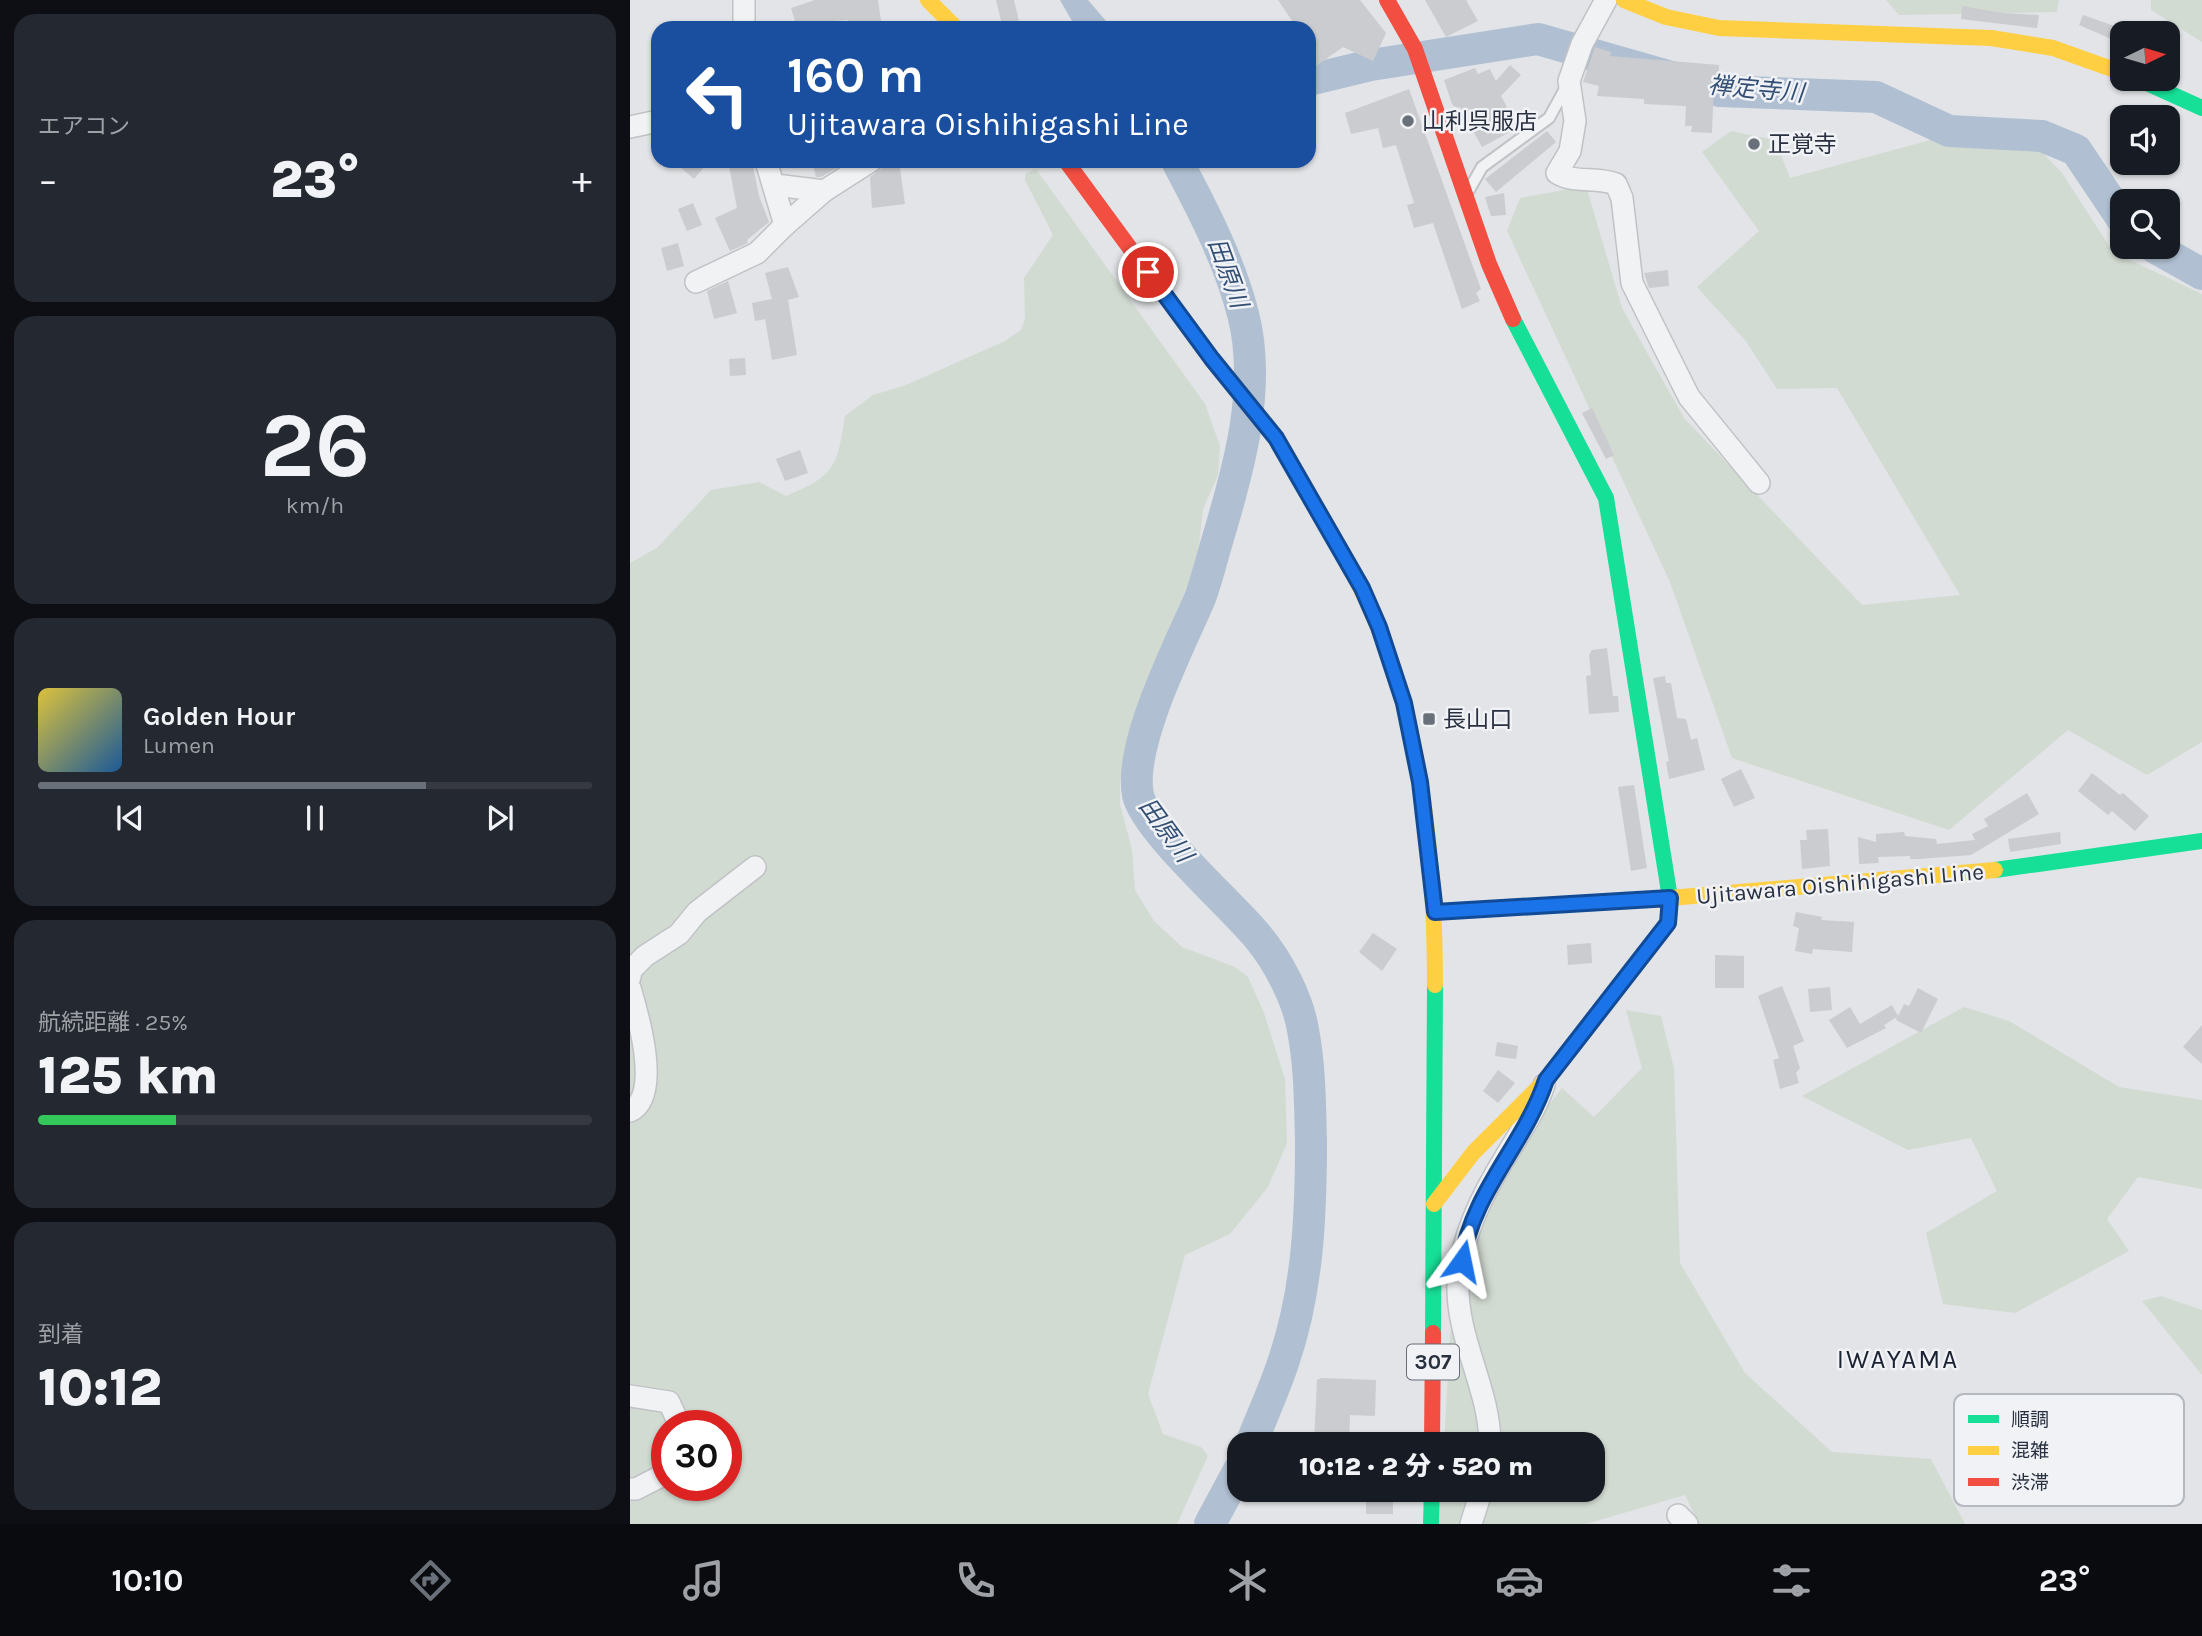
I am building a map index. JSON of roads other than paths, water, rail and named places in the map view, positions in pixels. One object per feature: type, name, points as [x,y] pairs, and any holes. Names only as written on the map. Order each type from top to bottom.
[{"type":"main road","points":[[928,0],[949,21]]},
{"type":"main road","points":[[1387,0],[1415,49],[1489,264],[1512,316],[1606,498],[1670,898],[1668,923],[1546,1080],[1473,1153],[1434,1204]]},
{"type":"main road","points":[[1624,0],[1666,17],[1718,28],[1991,38],[2053,48],[2110,68]]},
{"type":"main road","points":[[2164,91],[2202,108]]},
{"type":"main road","name":"307","points":[[1071,168],[1212,359],[1276,438],[1362,588],[1404,703],[1420,782],[1435,912],[1432,1432]]},
{"type":"main road","name":"Ujitawara Oishihigashi Line","points":[[1435,912],[1670,898],[2022,868],[2202,841]]},
{"type":"main road","points":[[1431,1524],[1432,1502]]},
{"type":"street","points":[[744,0],[744,21]]},
{"type":"street","points":[[1606,0],[1582,44],[1569,81],[1575,121],[1570,150],[1557,173],[1568,179],[1604,179],[1616,184],[1622,198],[1632,283],[1689,397],[1759,483]]},
{"type":"street","points":[[630,128],[651,123]]},
{"type":"street","points":[[769,168],[785,225]]},
{"type":"street","points":[[696,282],[757,253],[824,191],[860,168]]},
{"type":"street","points":[[775,184],[824,191]]},
{"type":"street","points":[[630,977],[631,970],[645,956],[679,934],[697,912],[755,867]]},
{"type":"street","points":[[630,988],[637,1012],[648,1088],[635,1109],[630,1111]]},
{"type":"street","points":[[1490,1432],[1490,1423],[1462,1320],[1458,1286],[1464,1249],[1481,1200],[1536,1110],[1546,1080]]},
{"type":"street","points":[[630,1396],[669,1402],[673,1410]]},
{"type":"street","points":[[630,1489],[651,1481]]},
{"type":"street","points":[[1471,1524],[1478,1502]]},
{"type":"lane","points":[[1466,197],[1482,167],[1549,118],[1569,81]]},
{"type":"water","points":[[1060,0],[1088,0],[1106,21],[1072,21]]},
{"type":"waterway","name":"禅定寺川","points":[[1316,78],[1371,65],[1538,39],[1720,91],[1876,97],[1949,131],[2042,136],[2076,150],[2110,201]]},
{"type":"waterway","name":"田原川","points":[[1181,168],[1214,236],[1243,314],[1248,342],[1249,398],[1240,456],[1205,583],[1148,723],[1137,774],[1138,795],[1144,810],[1156,827],[1246,923],[1273,957],[1292,993],[1305,1044],[1311,1141],[1307,1252],[1292,1333],[1273,1392],[1256,1432]]},
{"type":"waterway","name":"禅定寺川","points":[[2175,259],[2202,274]]},
{"type":"waterway","name":"田原川","points":[[1210,1524],[1227,1492]]},
{"type":"place","name":"山利呉服店","points":[[1408,121]]},
{"type":"place","name":"正覚寺","points":[[1754,144]]},
{"type":"place","name":"長山口","points":[[1429,719]]},
{"type":"district","name":"IWAYAMA","points":[[1898,1359]]}]
